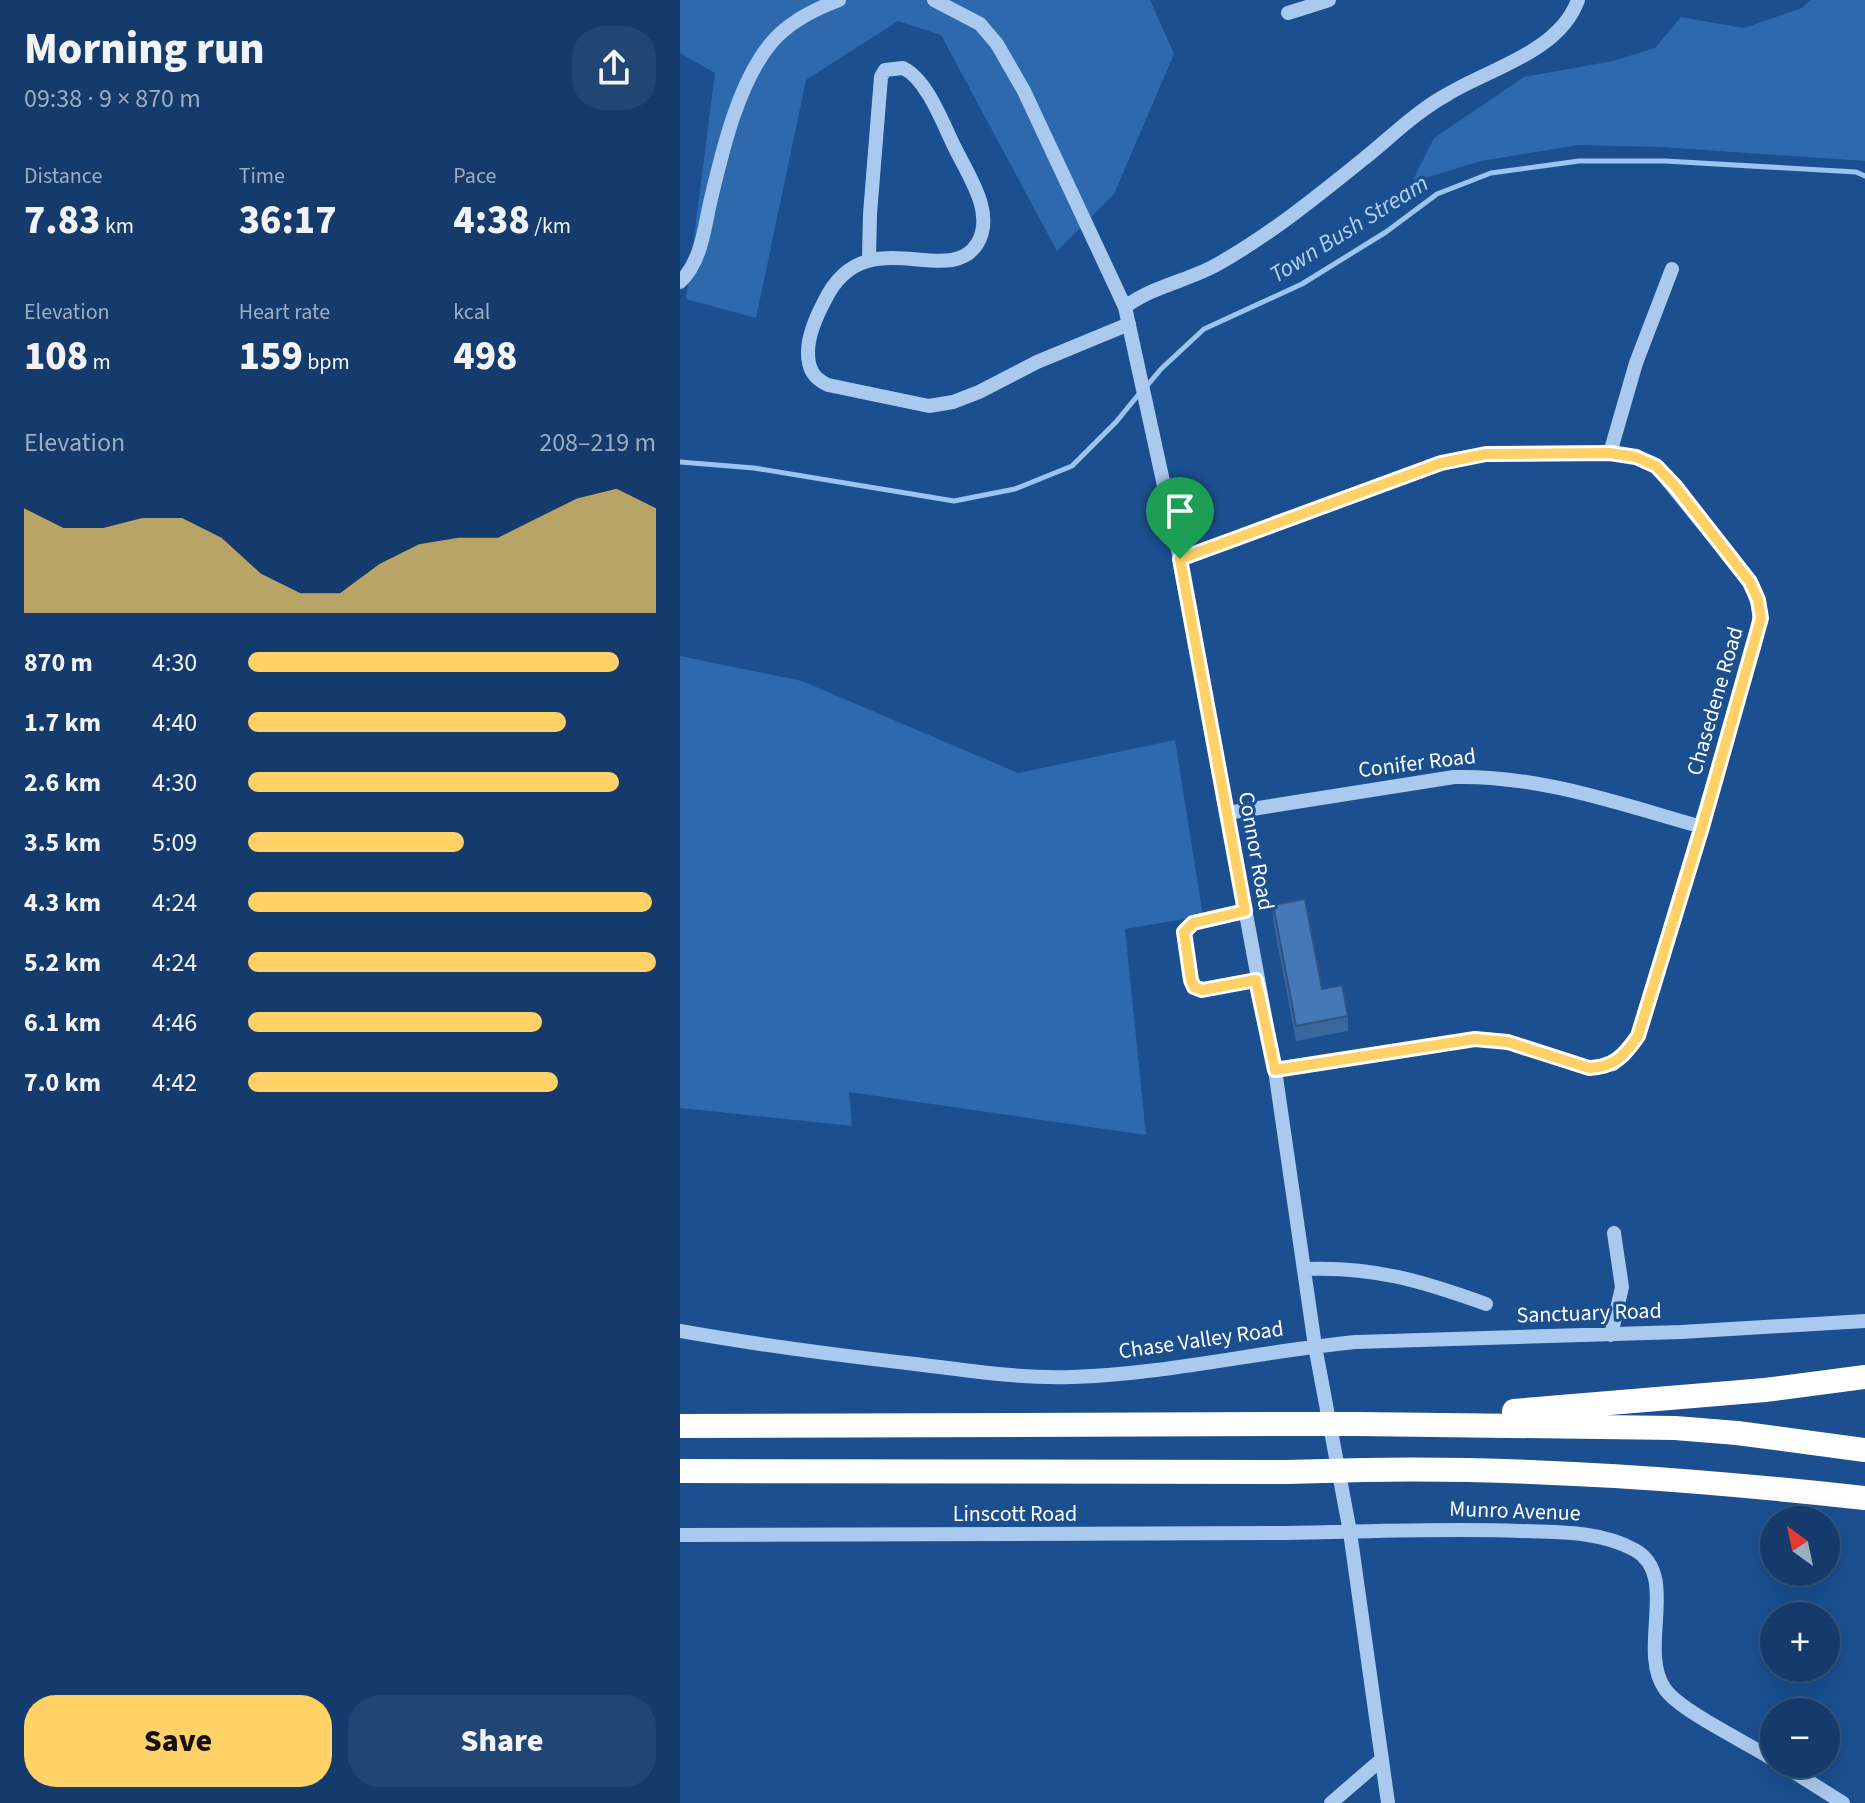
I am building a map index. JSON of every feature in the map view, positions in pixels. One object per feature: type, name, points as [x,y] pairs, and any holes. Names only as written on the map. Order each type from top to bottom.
[{"type":"highway","points":[[1400,1423],[1765,1390],[1865,1377]]},
{"type":"highway","points":[[680,1426],[1400,1423],[1675,1428],[1865,1450]]},
{"type":"highway","points":[[680,1471],[1286,1472],[1446,1469],[1551,1473],[1865,1498]]},
{"type":"highway","points":[[1798,1491],[1865,1514]]},
{"type":"street","points":[[680,282],[700,249],[737,108],[754,69],[772,42],[795,22],[839,0]]},
{"type":"street","name":"Connor Road","points":[[934,0],[980,24],[997,44],[1024,91],[1125,307],[1180,559],[1275,1070],[1315,1346]]},
{"type":"street","points":[[1288,13],[1329,0]]},
{"type":"street","points":[[1125,307],[1148,292],[1215,265],[1263,236],[1316,197],[1420,111],[1531,51],[1553,35],[1566,23],[1578,0]]},
{"type":"street","points":[[869,258],[881,77],[885,70],[903,68],[918,79],[946,130],[978,195],[984,232],[976,246],[961,258],[940,261],[869,258],[849,270],[829,291],[808,347],[808,364],[818,381],[929,406],[953,402],[1037,362],[1129,324]]},
{"type":"street","points":[[1610,453],[1636,363],[1672,269]]},
{"type":"street","name":"Chasedene Road","points":[[1180,559],[1441,463],[1486,454],[1610,453],[1636,457],[1656,466],[1750,582],[1758,600],[1761,618],[1754,647],[1702,827],[1638,1036],[1625,1054],[1613,1064],[1589,1068],[1508,1042],[1475,1039],[1275,1070]]},
{"type":"street","name":"Conifer Road","points":[[1227,813],[1454,777],[1491,776],[1528,780],[1586,794],[1702,827]]},
{"type":"street","points":[[1245,911],[1187,927],[1184,932],[1191,980],[1194,987],[1202,990],[1256,980]]},
{"type":"street","points":[[1611,1335],[1622,1287],[1614,1233]]},
{"type":"street","points":[[1304,1269],[1378,1271],[1486,1304]]},
{"type":"street","name":"Sanctuary Road","points":[[1315,1346],[1356,1342],[1611,1335],[1865,1321]]},
{"type":"street","name":"Chase Valley Road","points":[[680,1331],[774,1348],[1039,1377],[1180,1368],[1315,1346],[1350,1532],[1388,1803]]},
{"type":"street","name":"Munro Avenue","points":[[1350,1532],[1474,1529],[1564,1532],[1606,1538],[1632,1548],[1644,1556],[1655,1576],[1654,1665],[1665,1689],[1684,1707],[1760,1752]]},
{"type":"street","name":"Linscott Road","points":[[680,1535],[976,1537],[1350,1532]]},
{"type":"street","points":[[1331,1803],[1382,1759]]},
{"type":"street","points":[[1803,1778],[1843,1803]]},
{"type":"shaded area","points":[[680,0],[1150,0],[1174,54],[1114,194],[1057,251],[941,35],[898,21],[806,80],[756,318],[686,299],[715,73],[680,53]]},
{"type":"shaded area","points":[[1810,0],[1865,0],[1865,161],[1661,147],[1578,145],[1481,161],[1412,182],[1434,138],[1524,77],[1613,61],[1655,48],[1681,17],[1744,28],[1802,8]]},
{"type":"shaded area","points":[[680,656],[802,681],[1018,773],[1175,740],[1203,916],[1125,929],[1146,1135],[849,1092],[852,1126],[680,1108]]},
{"type":"building","points":[[1305,899],[1322,989],[1342,985],[1348,1016],[1296,1026],[1273,905]]},
{"type":"waterway","name":"Town Bush Stream","points":[[1146,387],[1204,329],[1302,284],[1386,232],[1437,194],[1491,173],[1579,161],[1665,161],[1856,172],[1865,176]]},
{"type":"waterway","name":"Town Bush Stream","points":[[680,462],[754,468],[954,501],[1015,489],[1072,466],[1139,394]]},
{"type":"route","points":[[1610,453],[1636,457],[1656,466],[1675,486],[1750,582],[1761,618],[1661,965],[1638,1036],[1625,1054],[1613,1064],[1589,1068],[1508,1042],[1475,1039],[1275,1070],[1256,980],[1202,990],[1194,987],[1184,932],[1187,927],[1245,911],[1180,559],[1441,463],[1486,454],[1610,453]]}]
